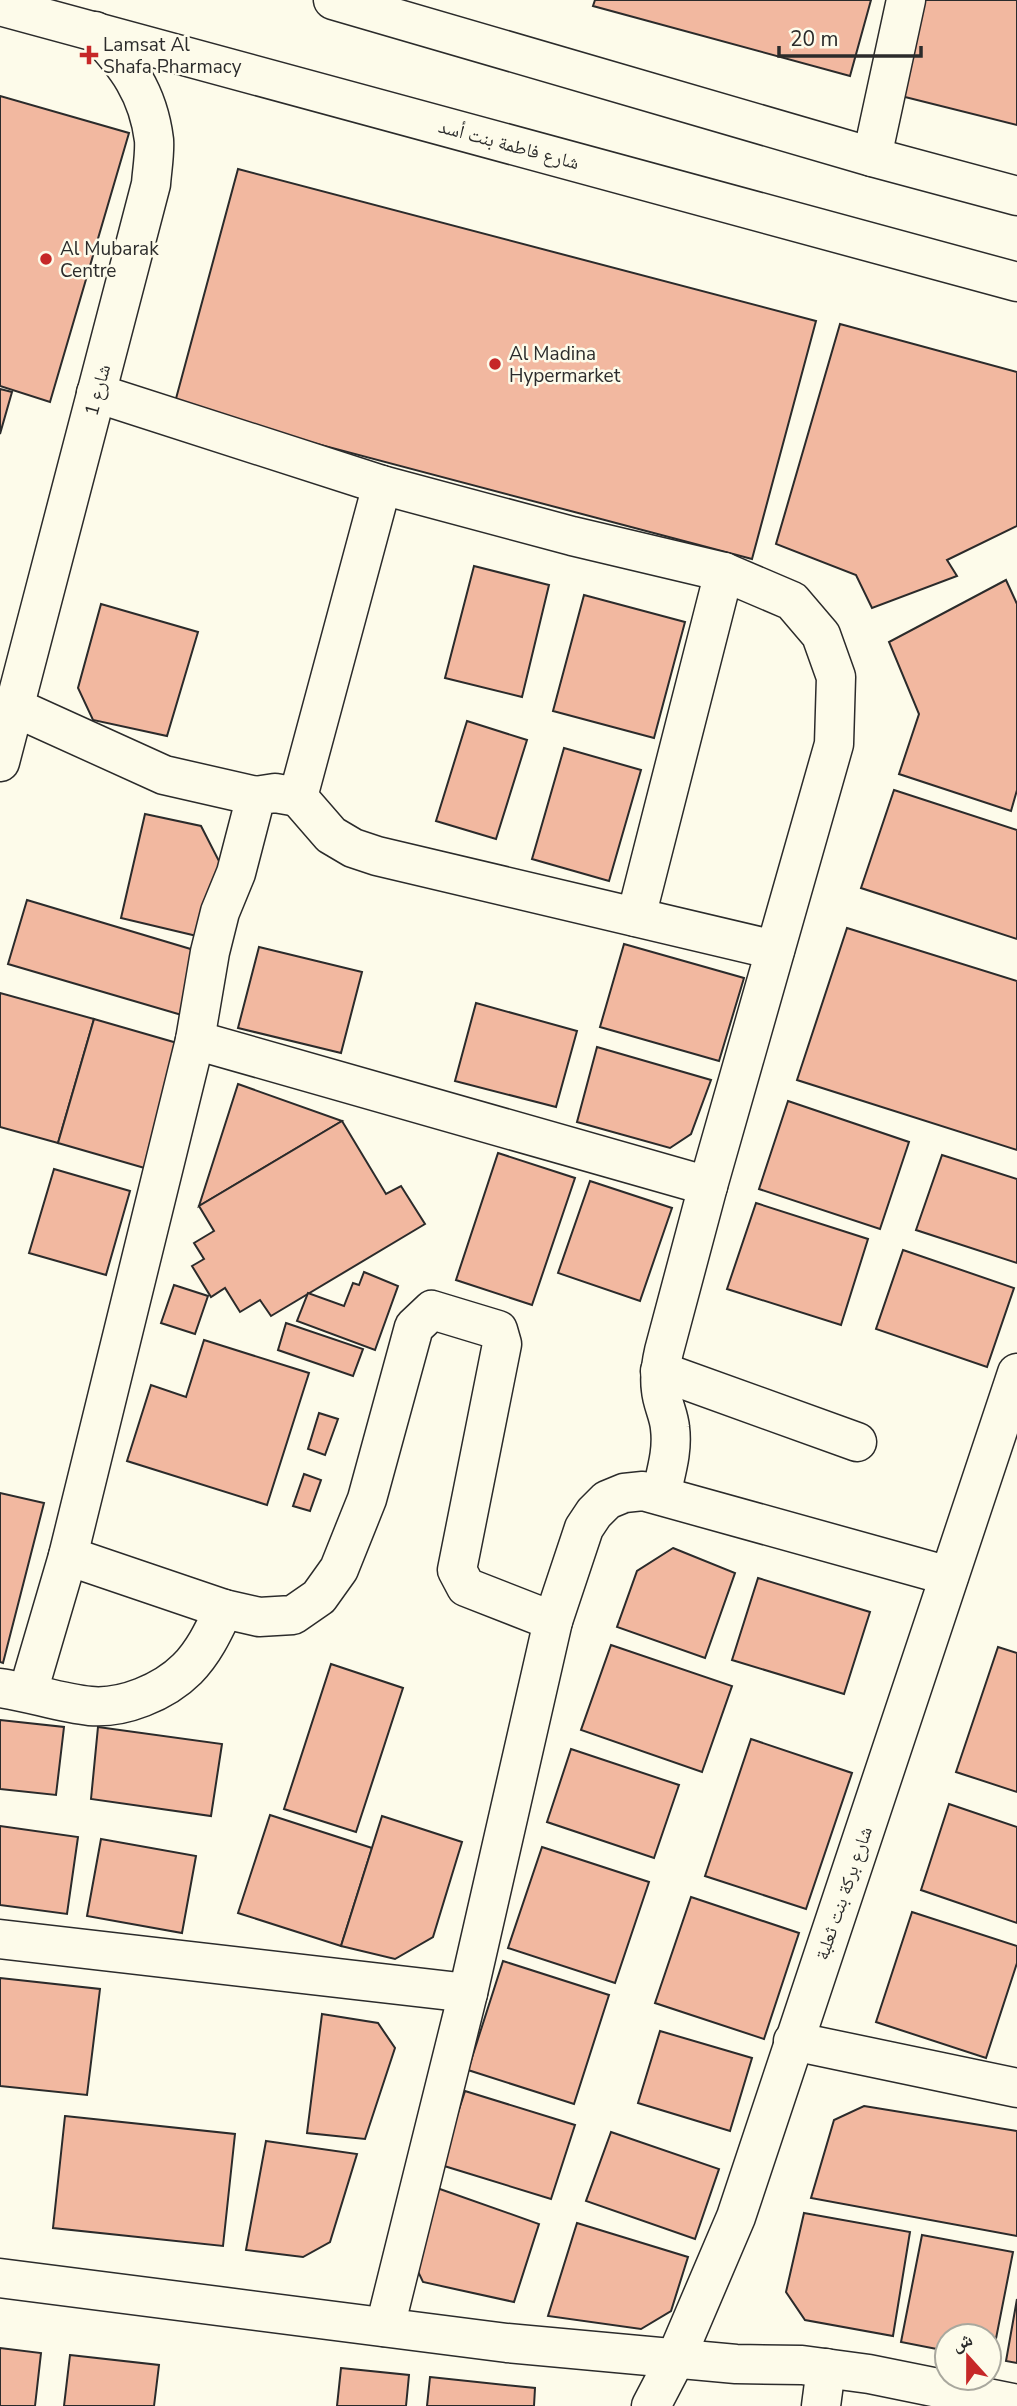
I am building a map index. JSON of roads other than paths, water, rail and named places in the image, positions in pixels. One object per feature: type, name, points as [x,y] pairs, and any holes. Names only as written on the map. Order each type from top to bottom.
[{"type":"street","points":[[333,0],[872,157],[1017,196]]},
{"type":"street","points":[[872,157],[906,0]]},
{"type":"street","name":"شارع فاطمة بنت أسد","points":[[0,6],[1017,282]]},
{"type":"street","name":"شارع 1","points":[[0,762],[151,184],[154,142],[145,100],[124,62],[95,31]]},
{"type":"street","points":[[96,393],[382,485],[572,536],[724,572],[792,601],[821,635],[836,677],[834,744],[708,1186],[660,1371],[661,1392],[670,1426],[671,1442],[661,1494]]},
{"type":"street","points":[[298,797],[382,485]]},
{"type":"street","points":[[636,918],[724,572]]},
{"type":"street","points":[[15,707],[164,775],[256,796],[275,793],[298,797],[331,835],[353,848],[377,856],[775,950]]},
{"type":"street","points":[[223,1609],[209,1641],[187,1669],[159,1690],[126,1703],[90,1706],[14,1690],[68,1556],[195,1041],[217,925],[236,873],[256,796]]},
{"type":"street","points":[[195,1041],[708,1186]]},
{"type":"street","points":[[68,1556],[223,1609],[259,1617],[293,1615],[319,1597],[339,1569],[367,1499],[414,1327],[432,1310],[498,1330],[502,1344],[457,1570],[466,1587],[553,1621]]},
{"type":"street","points":[[660,1371],[857,1442]]},
{"type":"street","name":"شارع بركة بنت ثعلبة","points":[[651,2406],[675,2360],[736,2217],[793,2040],[1013,1397]]},
{"type":"street","points":[[385,2327],[468,1993],[553,1621],[584,1528],[594,1513],[607,1500],[624,1493],[643,1491],[661,1494],[950,1576]]},
{"type":"street","points":[[0,1938],[468,1993]]},
{"type":"street","points":[[793,2040],[1017,2088]]},
{"type":"street","points":[[0,2278],[507,2343],[675,2360],[802,2365],[869,2374],[1017,2404]]},
{"type":"street","points":[[821,2406],[825,2368]]},
{"type":"place","name":"Lamsat Al Shafa Pharmacy","points":[[89,55]]},
{"type":"place","name":"Al Mubarak Centre","points":[[46,259]]},
{"type":"place","name":"Al Madina Hypermarket","points":[[495,364]]}]
